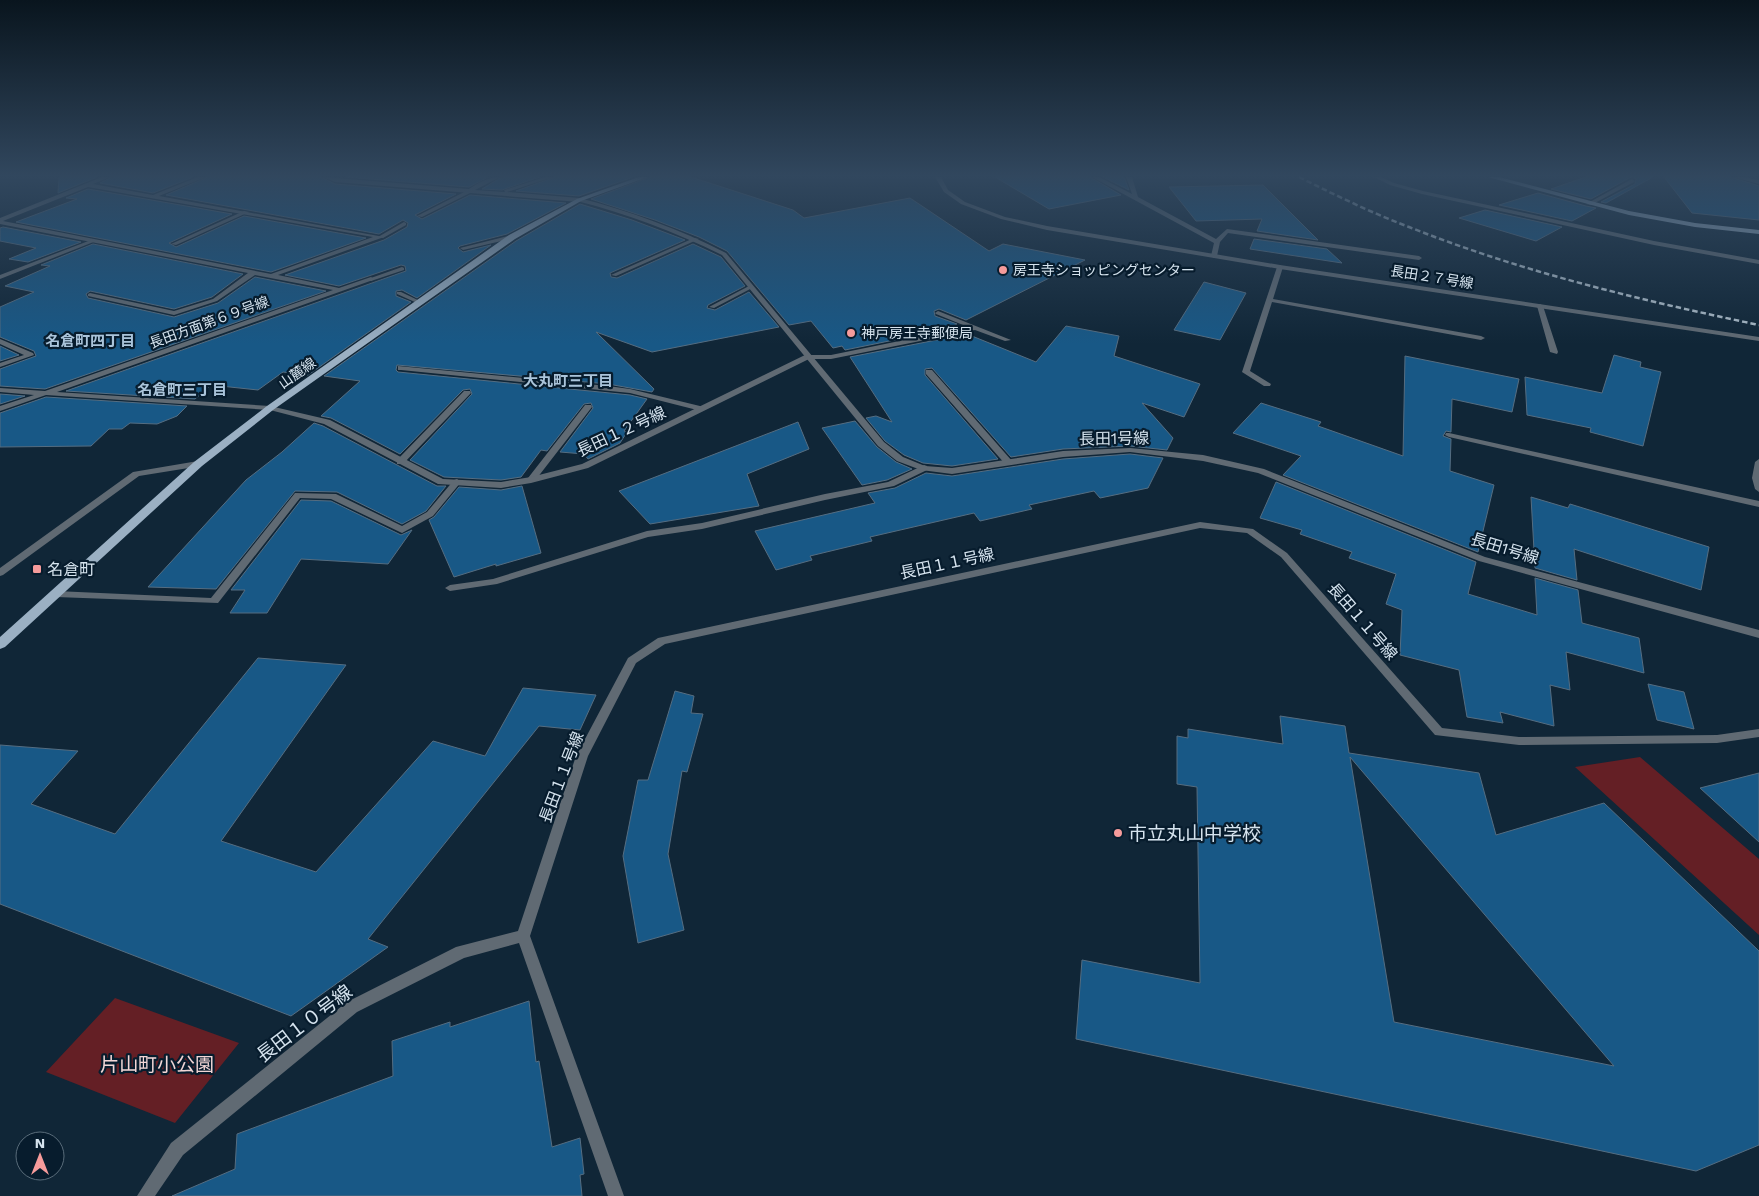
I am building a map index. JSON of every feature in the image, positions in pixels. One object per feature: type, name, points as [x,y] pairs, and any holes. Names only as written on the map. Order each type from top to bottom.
[{"type":"main road","name":"山麓線","points":[[0,644],[198,464],[270,408],[520,233]]},
{"type":"street","points":[[55,233],[339,289]]},
{"type":"street","points":[[174,244],[199,233]]},
{"type":"street","points":[[358,233],[381,237]]},
{"type":"street","points":[[271,276],[388,233]]},
{"type":"street","name":"長田1号線","points":[[679,233],[696,239],[724,254],[881,444],[900,460],[924,468],[952,471],[1063,454],[1130,450],[1203,458],[1261,471],[1482,559],[1759,634]]},
{"type":"street","name":"長田２７号線","points":[[1076,233],[1280,267],[1759,339]]},
{"type":"street","points":[[1200,233],[1217,242]]},
{"type":"street","points":[[1214,256],[1217,242],[1225,233]]},
{"type":"street","points":[[1239,233],[1419,258]]},
{"type":"street","points":[[1611,233],[1759,262]]},
{"type":"street","points":[[463,248],[512,237]]},
{"type":"street","points":[[614,275],[696,239]]},
{"type":"street","points":[[0,277],[93,241]]},
{"type":"street","points":[[1267,384],[1246,372],[1280,267]]},
{"type":"street","name":"長田方面第６９号線","points":[[0,409],[402,268]]},
{"type":"street","points":[[90,295],[174,313],[215,300],[254,272]]},
{"type":"street","points":[[712,308],[751,287]]},
{"type":"street","points":[[399,293],[419,302]]},
{"type":"street","points":[[1269,300],[1481,338]]},
{"type":"street","points":[[1540,306],[1554,352]]},
{"type":"street","points":[[938,313],[1006,340]]},
{"type":"street","points":[[808,357],[831,357],[974,328]]},
{"type":"street","points":[[0,341],[30,355],[0,365]]},
{"type":"street","name":"長田１２号線","points":[[0,390],[270,408],[327,422],[441,482],[502,485],[532,480],[585,466],[808,357]]},
{"type":"street","points":[[400,368],[608,388],[630,391],[701,409]]},
{"type":"street","points":[[929,372],[1009,463]]},
{"type":"street","points":[[400,462],[467,393]]},
{"type":"street","points":[[532,480],[588,407]]},
{"type":"street","points":[[1449,435],[1759,504]]},
{"type":"street","points":[[1759,462],[1756,478],[1759,489]]},
{"type":"street","points":[[0,573],[136,474],[198,464]]},
{"type":"street","points":[[450,588],[494,582],[647,534],[702,526],[825,496],[891,484],[924,468]]},
{"type":"street","points":[[56,594],[214,601],[298,495],[333,496],[402,530],[430,514],[457,482]]},
{"type":"street","name":"長田１１号線","points":[[523,936],[582,756],[632,661],[662,641],[1200,525],[1250,531],[1284,555],[1439,732],[1519,741],[1716,740],[1759,733]]},
{"type":"street","points":[[523,936],[616,1196]]},
{"type":"street","name":"長田１０号線","points":[[145,1196],[177,1149],[352,1007],[461,952],[523,936]]},
{"type":"green space","points":[[1640,757],[1759,859],[1759,935],[1575,767]]},
{"type":"green space","name":"片山町小公園","points":[[115,998],[239,1043],[175,1123],[46,1072]]},
{"type":"building","points":[[0,233],[33,233],[81,242],[28,262],[9,259],[36,248],[0,241]]},
{"type":"building","points":[[71,233],[191,233],[169,243],[176,247],[207,233],[337,233],[366,238],[271,272]]},
{"type":"building","points":[[397,233],[509,233],[460,246],[458,248],[463,252],[491,245],[417,298],[402,290],[396,291],[396,296],[411,302],[308,375],[283,372],[258,390],[211,385],[195,399],[66,391],[406,271],[405,266],[401,265],[339,286],[285,275],[384,240]]},
{"type":"building","points":[[530,233],[666,233],[685,240],[610,273],[611,277],[617,278],[693,244],[721,257],[745,286],[708,305],[707,308],[715,310],[749,292],[779,327],[652,352],[596,332],[654,389],[652,392],[608,384],[397,365],[396,370],[398,372],[630,395],[647,399],[624,431],[627,432],[620,443],[588,459],[584,454],[560,452],[593,408],[591,403],[584,404],[547,451],[541,450],[521,477],[501,480],[444,477],[410,460],[472,394],[470,389],[463,390],[400,454],[331,418],[321,416],[360,381],[324,376]]},
{"type":"building","points":[[688,233],[962,233],[989,251],[1003,244],[1085,260],[966,320],[939,309],[934,311],[935,316],[957,324],[951,327],[953,328],[845,350],[842,346],[833,348],[811,321],[789,325],[727,251]]},
{"type":"building","points":[[1269,233],[1311,233],[1318,240]]},
{"type":"building","points":[[1509,233],[1551,233],[1536,241]]},
{"type":"building","points":[[1254,239],[1327,249],[1342,263],[1250,249]]},
{"type":"building","points":[[93,244],[243,274],[212,297],[174,309],[90,291],[86,294],[88,298],[174,317],[218,303],[255,277],[326,291],[45,389],[0,386],[0,369],[36,356],[34,351],[0,337],[0,307],[34,292],[5,286],[50,266],[41,265]]},
{"type":"building","points":[[1204,282],[1246,293],[1220,340],[1174,330]]},
{"type":"building","points":[[1066,326],[1119,336],[1114,356],[1200,384],[1184,417],[1142,403],[1173,438],[1167,450],[1130,446],[1063,449],[1011,457],[932,368],[925,369],[925,375],[998,459],[952,466],[923,463],[904,455],[885,441],[866,418],[876,416],[892,422],[850,357],[967,334],[1036,362]]},
{"type":"building","points":[[0,346],[19,355],[0,361]]},
{"type":"building","points":[[1614,355],[1641,362],[1640,367],[1661,372],[1643,446],[1590,432],[1591,428],[1527,415],[1525,377],[1602,393]]},
{"type":"building","points":[[1405,356],[1519,379],[1512,412],[1452,399],[1451,432],[1446,431],[1443,436],[1451,439],[1450,471],[1494,485],[1478,552],[1283,475],[1301,456],[1233,433],[1261,403],[1321,422],[1318,426],[1403,456]]},
{"type":"building","points":[[0,394],[25,396],[0,404]]},
{"type":"building","points":[[46,397],[187,406],[177,416],[157,424],[130,423],[122,429],[109,429],[91,446],[0,447],[0,413]]},
{"type":"building","points":[[855,421],[877,447],[896,462],[912,469],[887,480],[862,485],[822,428]]},
{"type":"building","points":[[798,422],[809,449],[747,474],[759,506],[650,524],[619,491]]},
{"type":"building","points":[[314,423],[437,486],[446,486],[426,511],[402,524],[337,492],[295,491],[216,589],[148,587],[246,480],[282,452]]},
{"type":"building","points":[[1130,454],[1163,458],[1148,488],[1100,498],[1094,491],[1029,505],[1032,509],[980,521],[974,513],[870,537],[872,541],[810,556],[812,560],[776,570],[755,531],[875,503],[868,493],[895,488],[926,473],[952,476],[1063,459]]},
{"type":"building","points":[[1276,482],[1476,562],[1468,594],[1537,615],[1535,578],[1578,590],[1582,623],[1639,638],[1644,673],[1566,652],[1570,690],[1550,685],[1554,726],[1500,712],[1503,723],[1467,717],[1459,670],[1400,655],[1402,610],[1386,604],[1396,574],[1349,558],[1352,552],[1300,534],[1302,530],[1260,518]]},
{"type":"building","points":[[522,486],[541,553],[454,577],[429,520],[434,517],[459,487],[501,490]]},
{"type":"building","points":[[1531,497],[1568,508],[1570,504],[1709,547],[1701,590],[1574,549],[1577,580],[1535,568]]},
{"type":"building","points":[[301,500],[331,501],[401,535],[412,530],[388,564],[301,559],[267,613],[230,613],[245,590],[231,590]]},
{"type":"building","points":[[258,658],[346,665],[221,841],[316,872],[433,741],[485,756],[523,688],[596,695],[580,730],[539,726],[368,939],[388,947],[291,1016],[0,904],[0,745],[78,751],[31,804],[115,834]]},
{"type":"building","points":[[1648,684],[1684,692],[1694,729],[1657,720]]},
{"type":"building","points":[[675,691],[694,696],[691,713],[703,714],[687,772],[682,771],[668,854],[684,930],[638,943],[623,856],[638,780],[648,780]]},
{"type":"building","points":[[1280,716],[1345,726],[1349,753],[1479,773],[1496,835],[1604,803],[1759,951],[1759,1145],[1696,1171],[1076,1039],[1082,960],[1200,983],[1197,787],[1177,784],[1177,736],[1188,738],[1188,729],[1283,744]],"holes":[[[1350,757],[1614,1066],[1394,1022]]]},
{"type":"building","points":[[1759,773],[1759,842],[1700,788]]},
{"type":"building","points":[[529,1001],[536,1062],[539,1061],[552,1147],[580,1138],[584,1174],[580,1175],[582,1196],[172,1196],[235,1169],[237,1134],[393,1076],[392,1041],[450,1022],[450,1027]]},
{"type":"railway","points":[[1424,233],[1495,258],[1582,284],[1759,325]]},
{"type":"place","name":"房王寺ショッピングセンター","points":[[1003,270]]},
{"type":"place","name":"神戸房王寺郵便局","points":[[851,333]]},
{"type":"place","name":"名倉町","points":[[37,569]]},
{"type":"place","name":"市立丸山中学校","points":[[1118,833]]},
{"type":"district","name":"名倉町四丁目","points":[[90,341]]},
{"type":"district","name":"大丸町三丁目","points":[[568,381]]},
{"type":"district","name":"名倉町三丁目","points":[[182,390]]}]
